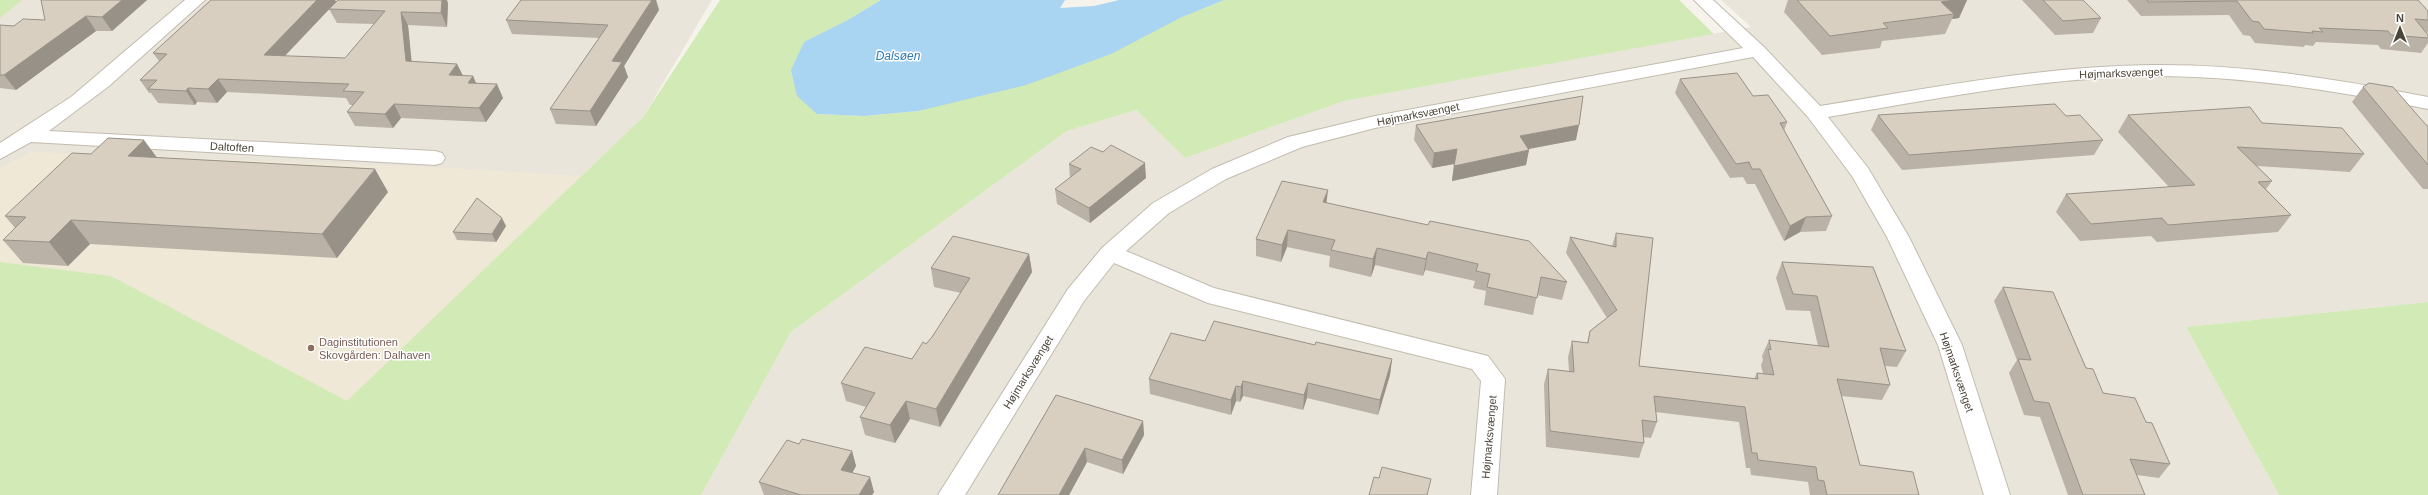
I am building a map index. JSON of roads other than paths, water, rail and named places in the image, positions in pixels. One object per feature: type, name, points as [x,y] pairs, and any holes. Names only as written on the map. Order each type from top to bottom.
[{"type":"street","points":[[0,152],[29,136],[129,61],[196,0]]},
{"type":"street","name":"Højmarksvænget","points":[[1703,0],[1757,51],[1815,113],[1861,172],[1895,230],[1950,345],[1997,495]]},
{"type":"street","name":"Højmarksvænget","points":[[951,495],[1076,295],[1110,253],[1161,208],[1219,174],[1295,142],[1375,122],[1757,51]]},
{"type":"street","name":"Højmarksvænget","points":[[1815,113],[2040,77],[2115,72],[2259,74],[2355,88],[2428,103]]},
{"type":"street","name":"Daltoften","points":[[29,136],[435,158]]},
{"type":"street","name":"Højmarksvænget","points":[[1110,253],[1208,295],[1480,362],[1493,379],[1484,495]]},
{"type":"water","name":"Dalsøen","points":[[881,0],[1065,0],[1060,8],[1094,6],[1119,0],[1224,0],[1180,18],[1111,54],[1026,85],[918,111],[864,116],[817,114],[797,96],[791,70],[804,42],[846,21]]},
{"type":"place","name":"Daginstitutionen Skovgården: Dalhaven","points":[[311,348]]}]
